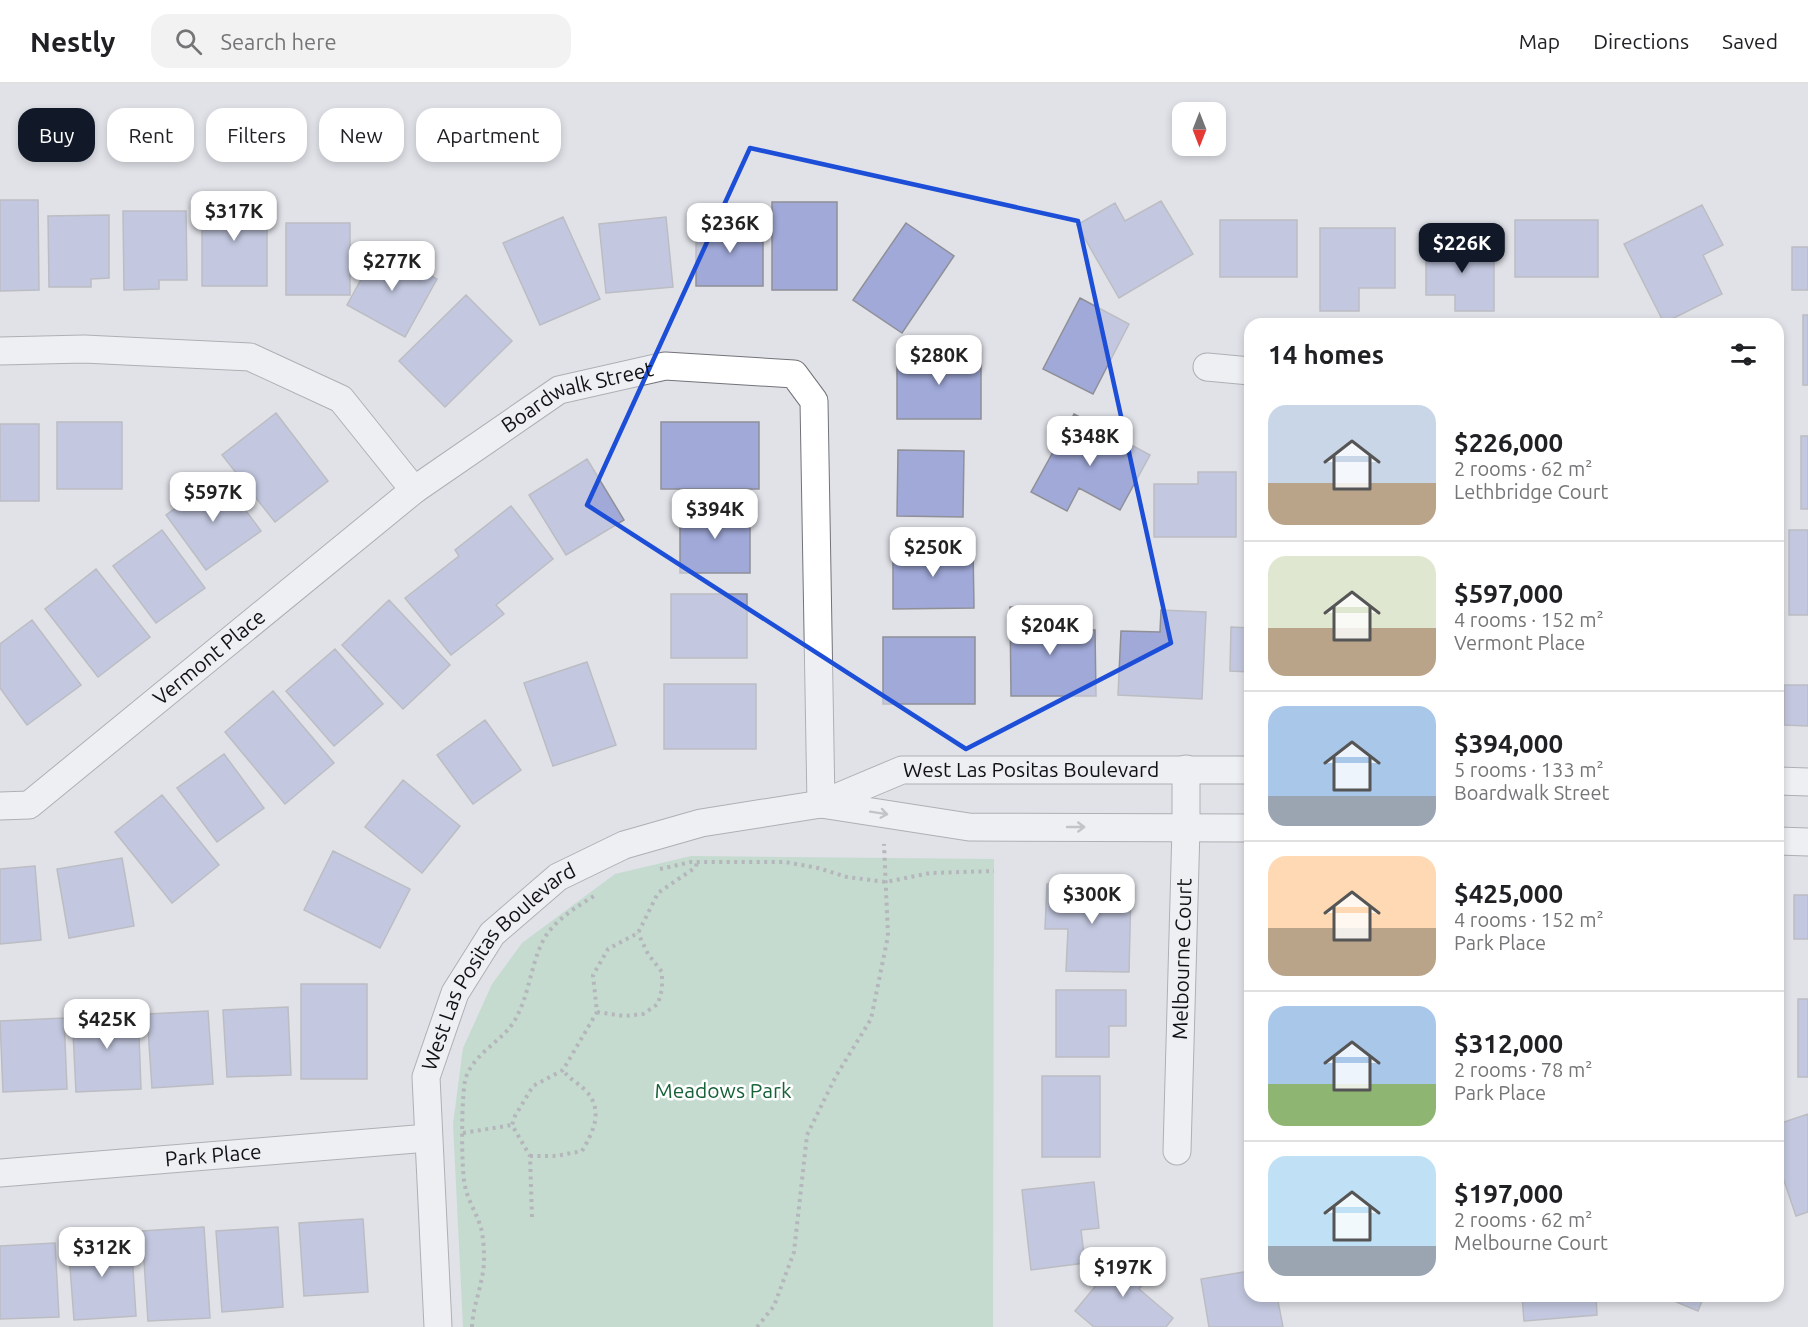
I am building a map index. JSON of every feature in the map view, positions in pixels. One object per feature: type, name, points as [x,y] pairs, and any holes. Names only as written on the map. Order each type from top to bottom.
[{"type":"street","points":[[0,351],[84,349],[250,357],[340,399],[414,490]]},
{"type":"street","name":"Boardwalk Street","points":[[414,490],[559,390],[665,366],[794,374],[814,401],[821,804]]},
{"type":"street","points":[[1207,367],[1244,370]]},
{"type":"street","name":"Vermont Place","points":[[0,806],[29,805],[414,490]]},
{"type":"street","name":"Melbourne Court","points":[[1177,1151],[1186,828],[1185,769]]},
{"type":"street","name":"West Las Positas Boulevard","points":[[438,1327],[426,1077],[454,993],[492,934],[558,878],[624,845],[701,823],[821,804],[902,770],[1244,770]]},
{"type":"street","points":[[1784,781],[1808,782]]},
{"type":"street","name":"West Las Positas Boulevard","points":[[821,804],[969,826],[1244,828]]},
{"type":"street","points":[[1784,841],[1808,842]]},
{"type":"street","name":"Park Place","points":[[0,1173],[428,1138]]},
{"type":"path","points":[[757,1327],[774,1306],[794,1252],[807,1135],[836,1076],[871,1019],[888,936],[882,814]]},
{"type":"path","points":[[532,1217],[530,1156],[512,1125],[515,1116],[533,1086],[563,1070],[597,1012],[593,975],[608,949],[638,933],[658,893],[696,867],[701,823]]},
{"type":"path","points":[[653,870],[697,862],[785,862],[818,868],[847,878],[886,882],[930,873],[994,871]]},
{"type":"path","points":[[472,1327],[472,1315],[482,1284],[484,1257],[481,1229],[464,1183],[463,1102],[466,1077],[477,1058],[500,1038],[517,1017],[529,987],[542,942],[563,916],[599,893]]},
{"type":"path","points":[[597,1012],[624,1016],[643,1014],[658,1004],[662,989],[662,972],[648,954],[638,933]]},
{"type":"path","points":[[530,1156],[556,1156],[582,1151],[594,1131],[595,1108],[585,1090],[568,1078],[563,1070]]},
{"type":"path","points":[[428,1138],[512,1125]]},
{"type":"highlighted area","points":[[750,148],[1078,221],[1171,643],[966,749],[587,505]]},
{"type":"green space","name":"Meadows Park","points":[[691,856],[994,859],[993,1327],[463,1327],[453,1124],[463,1048],[492,984],[522,943],[615,874]]},
{"type":"building","points":[[202,198],[267,198],[267,286],[202,286]]},
{"type":"building","points":[[0,200],[38,200],[39,290],[0,291]]},
{"type":"building","points":[[1161,201],[1193,254],[1119,298],[1077,225],[1115,203],[1125,221]]},
{"type":"building","points":[[772,202],[837,202],[837,290],[772,290]]},
{"type":"building","points":[[1702,205],[1723,245],[1703,255],[1722,294],[1674,318],[1661,318],[1624,244]]},
{"type":"building","points":[[123,211],[186,211],[187,280],[159,280],[159,289],[124,290]]},
{"type":"building","points":[[109,215],[109,278],[91,279],[91,287],[49,287],[48,216]]},
{"type":"building","points":[[563,217],[600,299],[540,325],[503,243]]},
{"type":"building","points":[[666,217],[673,287],[606,293],[599,224]]},
{"type":"building","points":[[1220,220],[1297,220],[1297,277],[1220,277]]},
{"type":"building","points":[[1515,220],[1598,220],[1598,277],[1515,277]]},
{"type":"building","points":[[763,222],[763,286],[696,286],[696,223]]},
{"type":"building","points":[[286,223],[350,223],[350,295],[286,295]]},
{"type":"building","points":[[906,223],[954,256],[902,333],[853,300]]},
{"type":"building","points":[[1320,228],[1395,228],[1395,288],[1359,288],[1359,311],[1320,311]]},
{"type":"building","points":[[1426,243],[1494,243],[1494,311],[1455,311],[1455,295],[1426,295]]},
{"type":"building","points":[[379,247],[437,279],[405,337],[347,305]]},
{"type":"building","points":[[1792,247],[1808,247],[1808,290],[1792,290]]},
{"type":"building","points":[[466,295],[512,341],[445,407],[399,361]]},
{"type":"building","points":[[1080,298],[1129,324],[1093,394],[1043,369]]},
{"type":"building","points":[[1803,315],[1808,315],[1808,385],[1803,385]]},
{"type":"building","points":[[897,353],[981,353],[981,419],[897,419]]},
{"type":"building","points":[[276,413],[328,481],[275,522],[222,455]]},
{"type":"building","points":[[1074,414],[1150,455],[1120,510],[1079,488],[1067,511],[1031,492]]},
{"type":"building","points":[[57,422],[122,422],[122,489],[57,489]]},
{"type":"building","points":[[661,422],[759,422],[759,489],[661,489]]},
{"type":"building","points":[[0,424],[39,424],[39,501],[0,501]]},
{"type":"building","points":[[1801,436],[1808,436],[1808,509],[1801,509]]},
{"type":"building","points":[[898,450],[964,451],[963,517],[897,516]]},
{"type":"building","points":[[587,459],[624,520],[566,555],[529,495]]},
{"type":"building","points":[[1198,472],[1236,472],[1236,537],[1154,537],[1154,484],[1198,484]]},
{"type":"building","points":[[220,476],[261,531],[206,570],[166,515]]},
{"type":"building","points":[[511,506],[553,559],[496,605],[504,614],[451,655],[405,598],[459,556],[455,550]]},
{"type":"building","points":[[680,507],[750,507],[750,573],[680,573]]},
{"type":"building","points":[[162,530],[205,588],[156,623],[113,566]]},
{"type":"building","points":[[1789,530],[1808,530],[1808,615],[1789,615]]},
{"type":"building","points":[[973,547],[974,608],[893,609],[893,548]]},
{"type":"building","points":[[96,569],[150,637],[98,677],[45,609]]},
{"type":"building","points":[[671,594],[747,594],[747,658],[671,658]]},
{"type":"building","points":[[389,600],[450,665],[403,709],[342,645]]},
{"type":"building","points":[[1010,607],[1055,607],[1055,630],[1095,630],[1096,696],[1011,696]]},
{"type":"building","points":[[1161,610],[1206,612],[1202,699],[1118,695],[1121,631],[1160,632]]},
{"type":"building","points":[[32,620],[81,685],[27,725],[0,688],[0,644]]},
{"type":"building","points":[[1231,627],[1244,628],[1244,672],[1230,671]]},
{"type":"building","points":[[883,637],[975,637],[975,704],[883,704]]},
{"type":"building","points":[[335,649],[383,704],[334,746],[286,691]]},
{"type":"building","points":[[587,662],[616,745],[553,766],[524,683]]},
{"type":"building","points":[[664,684],[756,684],[756,749],[664,749]]},
{"type":"building","points":[[1784,685],[1808,685],[1808,726],[1784,725]]},
{"type":"building","points":[[273,691],[334,763],[285,804],[225,732]]},
{"type":"building","points":[[485,720],[521,770],[473,804],[437,755]]},
{"type":"building","points":[[224,754],[264,808],[217,842],[177,788]]},
{"type":"building","points":[[403,780],[460,826],[422,873],[365,827]]},
{"type":"building","points":[[162,795],[219,865],[172,903],[115,832]]},
{"type":"building","points":[[333,851],[410,889],[380,948],[304,910]]},
{"type":"building","points":[[122,858],[134,926],[69,938],[57,869]]},
{"type":"building","points":[[35,866],[41,940],[0,944],[0,869]]},
{"type":"building","points":[[1047,884],[1131,887],[1129,972],[1066,971],[1068,929],[1045,929]]},
{"type":"building","points":[[1794,895],[1808,895],[1808,939],[1794,939]]},
{"type":"building","points":[[301,984],[367,984],[367,1079],[301,1079]]},
{"type":"building","points":[[1056,990],[1126,990],[1126,1026],[1109,1026],[1109,1057],[1056,1057]]},
{"type":"building","points":[[1798,999],[1808,999],[1808,1077],[1798,1077]]},
{"type":"building","points":[[288,1007],[291,1075],[227,1077],[223,1010]]},
{"type":"building","points":[[138,1009],[141,1089],[76,1092],[72,1012]]},
{"type":"building","points":[[208,1011],[213,1084],[152,1088],[147,1014]]},
{"type":"building","points":[[64,1018],[67,1089],[3,1092],[0,1021]]},
{"type":"building","points":[[1042,1076],[1100,1076],[1100,1157],[1042,1157]]},
{"type":"building","points":[[1808,1114],[1808,1212],[1796,1216],[1784,1181],[1784,1122]]},
{"type":"building","points":[[1094,1182],[1099,1228],[1081,1230],[1085,1263],[1031,1270],[1022,1190]]},
{"type":"building","points":[[363,1219],[368,1292],[304,1296],[299,1223]]},
{"type":"building","points":[[204,1227],[210,1318],[148,1321],[142,1231]]},
{"type":"building","points":[[278,1227],[283,1307],[222,1312],[216,1231]]},
{"type":"building","points":[[131,1237],[136,1316],[74,1320],[68,1241]]},
{"type":"building","points":[[55,1243],[59,1317],[0,1319],[0,1246]]},
{"type":"building","points":[[1127,1248],[1154,1271],[1139,1289],[1173,1318],[1166,1327],[1094,1327],[1075,1311]]},
{"type":"building","points":[[1244,1272],[1244,1302],[1278,1302],[1283,1327],[1209,1327],[1201,1279]]},
{"type":"building","points":[[1522,1302],[1596,1302],[1597,1315],[1524,1321]]},
{"type":"building","points":[[1676,1302],[1702,1302],[1698,1311]]}]
